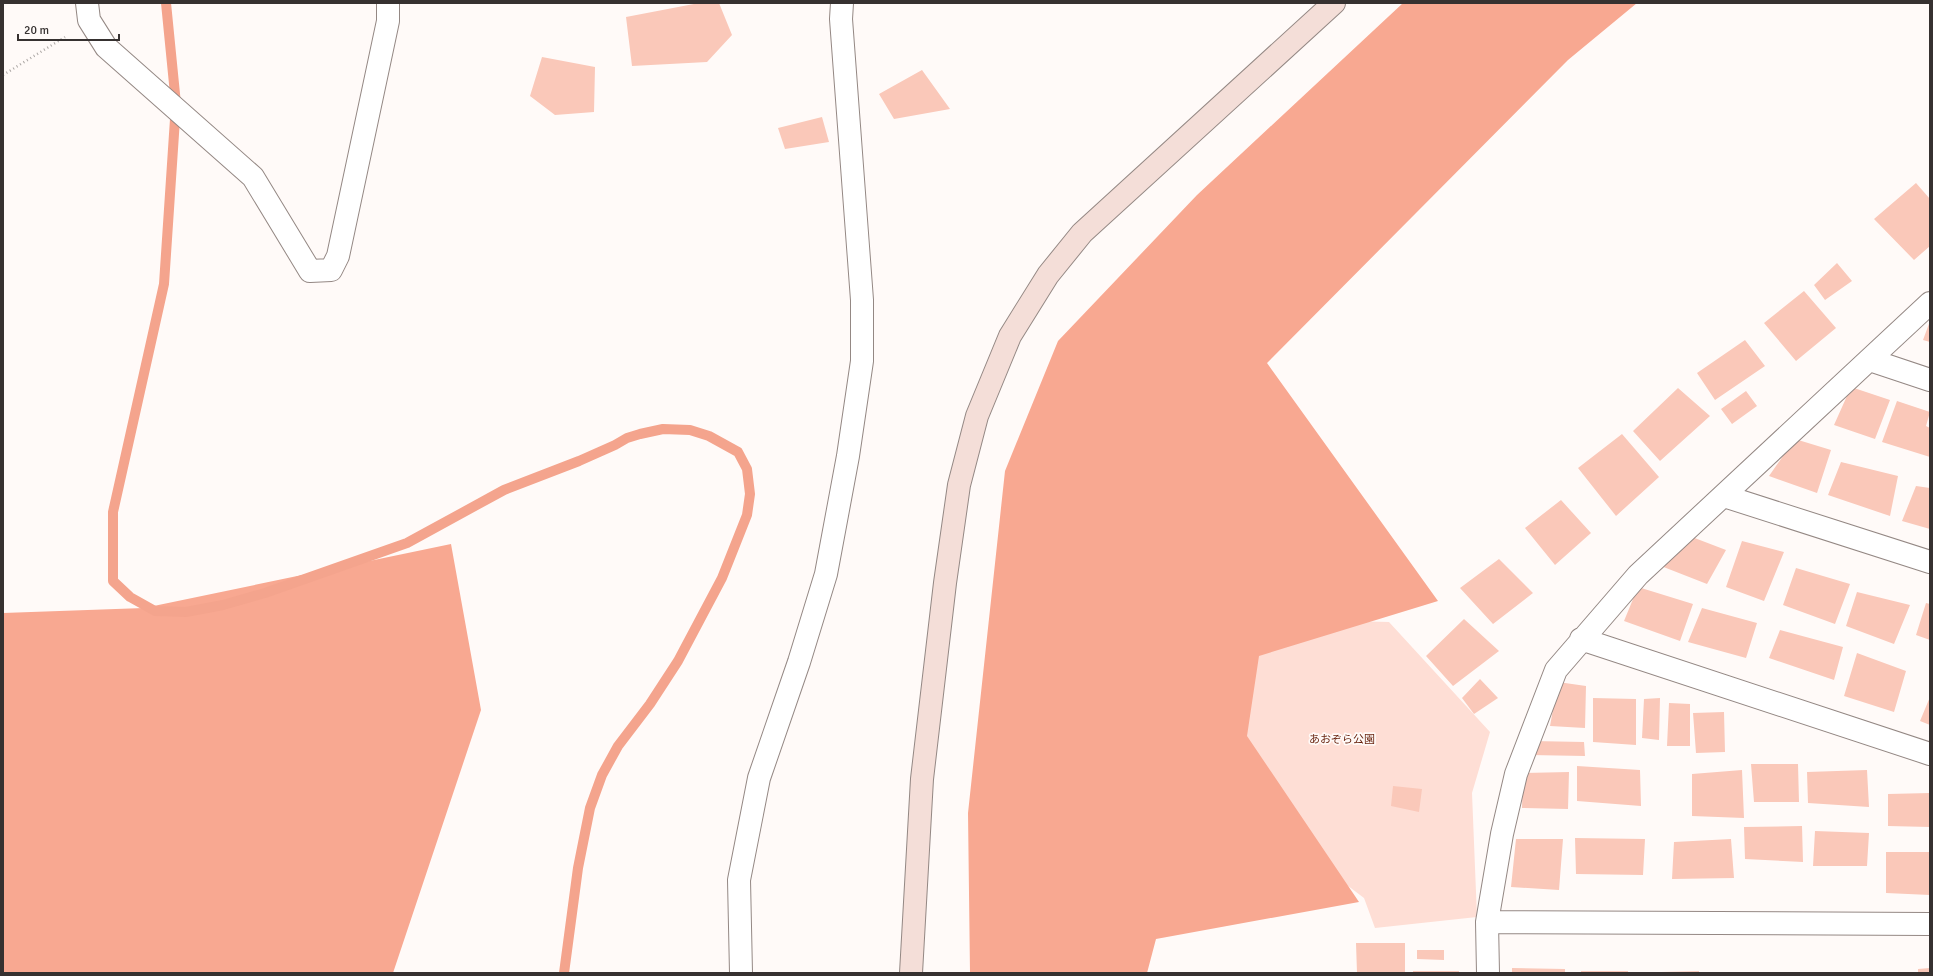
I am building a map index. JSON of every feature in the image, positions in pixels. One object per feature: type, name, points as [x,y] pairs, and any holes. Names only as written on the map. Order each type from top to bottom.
[{"type":"street","points":[[87,3],[89,20],[106,47],[253,177],[310,271],[331,270],[338,256],[388,21],[388,3]]},
{"type":"street","points":[[741,973],[740,880],[758,786],[826,574],[848,456],[862,361],[862,300],[841,19],[842,3]]},
{"type":"street","points":[[911,973],[922,779],[945,583],[959,485],[977,416],[1010,336],[1048,275],[1082,233],[1334,3]]},
{"type":"street","points":[[1488,973],[1487,922],[1502,834],[1516,774],[1556,670],[1581,639],[1638,575],[1930,303]]},
{"type":"street","points":[[1870,360],[1930,380]]},
{"type":"street","points":[[1724,496],[1930,562]]},
{"type":"street","points":[[1581,639],[1930,754]]},
{"type":"street","points":[[1487,922],[1930,924]]},
{"type":"path","points":[[3,75],[61,38],[94,27]]},
{"type":"green space","name":"あおぞら公園","points":[[1266,619],[1389,622],[1490,732],[1472,793],[1477,917],[1375,928],[1364,898],[1261,820],[1208,663]]},
{"type":"shaded area","points":[[1403,3],[1637,3],[1568,60],[1267,363],[1438,601],[1259,656],[1247,736],[1359,902],[1156,939],[1147,973],[970,973],[968,813],[1005,471],[1058,341],[1197,195]]},
{"type":"shaded area","points":[[451,544],[481,710],[393,973],[3,973],[3,613],[144,608]]},
{"type":"building","points":[[699,3],[719,3],[732,35],[707,62],[632,66],[626,17]]},
{"type":"building","points":[[542,57],[595,67],[594,112],[555,115],[530,96]]},
{"type":"building","points":[[922,70],[950,109],[894,119],[879,94]]},
{"type":"building","points":[[822,117],[829,142],[785,149],[778,128]]},
{"type":"building","points":[[1916,183],[1930,199],[1930,246],[1914,260],[1874,219]]},
{"type":"building","points":[[1837,263],[1852,281],[1825,300],[1814,285]]},
{"type":"building","points":[[1804,291],[1836,328],[1796,361],[1764,323]]},
{"type":"building","points":[[1930,321],[1930,342],[1923,340]]},
{"type":"building","points":[[1745,340],[1765,366],[1715,400],[1697,373]]},
{"type":"building","points":[[1851,387],[1890,400],[1875,439],[1834,425]]},
{"type":"building","points":[[1678,388],[1710,416],[1660,461],[1633,431]]},
{"type":"building","points":[[1746,391],[1757,406],[1732,424],[1721,409]]},
{"type":"building","points":[[1897,401],[1930,412],[1926,426],[1930,428],[1930,457],[1882,442]]},
{"type":"building","points":[[1622,434],[1659,477],[1616,516],[1578,468]]},
{"type":"building","points":[[1795,439],[1831,450],[1817,493],[1769,476]]},
{"type":"building","points":[[1841,462],[1898,476],[1890,516],[1828,495]]},
{"type":"building","points":[[1916,486],[1930,488],[1930,529],[1902,521]]},
{"type":"building","points":[[1561,500],[1591,533],[1555,565],[1525,528]]},
{"type":"building","points":[[1692,537],[1726,550],[1707,584],[1661,566]]},
{"type":"building","points":[[1742,541],[1784,552],[1764,601],[1726,587]]},
{"type":"building","points":[[1499,559],[1533,593],[1493,624],[1460,588]]},
{"type":"building","points":[[1796,568],[1850,584],[1835,624],[1783,605]]},
{"type":"building","points":[[1638,587],[1693,604],[1680,641],[1624,621]]},
{"type":"building","points":[[1857,592],[1910,605],[1894,644],[1846,626]]},
{"type":"building","points":[[1926,603],[1930,604],[1930,640],[1916,635]]},
{"type":"building","points":[[1702,608],[1757,623],[1746,658],[1688,642]]},
{"type":"building","points":[[1464,619],[1499,651],[1453,686],[1426,656]]},
{"type":"building","points":[[1780,630],[1843,647],[1834,680],[1769,658]]},
{"type":"building","points":[[1857,653],[1906,671],[1894,712],[1844,696]]},
{"type":"building","points":[[1480,679],[1498,698],[1474,714],[1462,698]]},
{"type":"building","points":[[1558,682],[1586,686],[1585,728],[1550,726]]},
{"type":"building","points":[[1930,697],[1930,725],[1920,721]]},
{"type":"building","points":[[1593,698],[1636,699],[1636,745],[1593,742]]},
{"type":"building","points":[[1660,698],[1659,740],[1642,738],[1644,699]]},
{"type":"building","points":[[1669,703],[1690,704],[1690,746],[1667,746]]},
{"type":"building","points":[[1724,712],[1725,752],[1696,753],[1693,713]]},
{"type":"building","points":[[1532,741],[1584,742],[1585,756],[1530,755]]},
{"type":"building","points":[[1751,764],[1798,764],[1799,802],[1754,802]]},
{"type":"building","points":[[1577,766],[1640,770],[1641,806],[1577,801]]},
{"type":"building","points":[[1742,770],[1744,818],[1692,816],[1692,774]]},
{"type":"building","points":[[1867,770],[1869,807],[1808,803],[1807,772]]},
{"type":"building","points":[[1569,772],[1568,809],[1522,808],[1523,773]]},
{"type":"building","points":[[1393,786],[1422,789],[1419,812],[1391,806]]},
{"type":"building","points":[[1930,793],[1930,827],[1888,826],[1888,794]]},
{"type":"building","points":[[1802,826],[1803,862],[1745,859],[1744,827]]},
{"type":"building","points":[[1815,831],[1869,833],[1867,866],[1813,866]]},
{"type":"building","points":[[1575,838],[1645,839],[1643,875],[1576,874]]},
{"type":"building","points":[[1516,839],[1563,839],[1559,890],[1511,887]]},
{"type":"building","points":[[1731,839],[1734,878],[1672,879],[1674,842]]},
{"type":"building","points":[[1886,852],[1930,852],[1930,895],[1886,893]]},
{"type":"building","points":[[1356,943],[1405,943],[1405,973],[1357,973]]},
{"type":"building","points":[[1417,950],[1444,950],[1444,960],[1417,959]]},
{"type":"building","points":[[1512,968],[1565,969],[1565,973],[1512,973]]},
{"type":"building","points":[[1930,968],[1930,973],[1918,973],[1918,969]]},
{"type":"building","points":[[1413,971],[1459,971],[1459,973],[1413,973]]},
{"type":"building","points":[[1581,971],[1628,971],[1628,973],[1581,973]]},
{"type":"building","points":[[1699,971],[1699,973],[1661,973],[1661,972]]},
{"type":"waterway","points":[[166,3],[176,104],[164,284],[113,512],[113,581],[130,597],[155,611],[186,612],[223,605],[265,593],[407,543],[504,490],[579,461],[627,438],[663,429],[690,430],[709,436],[738,452],[747,469],[750,494],[747,515],[722,578],[678,661],[650,704],[618,746],[602,775],[590,808],[578,868],[564,973]]}]
